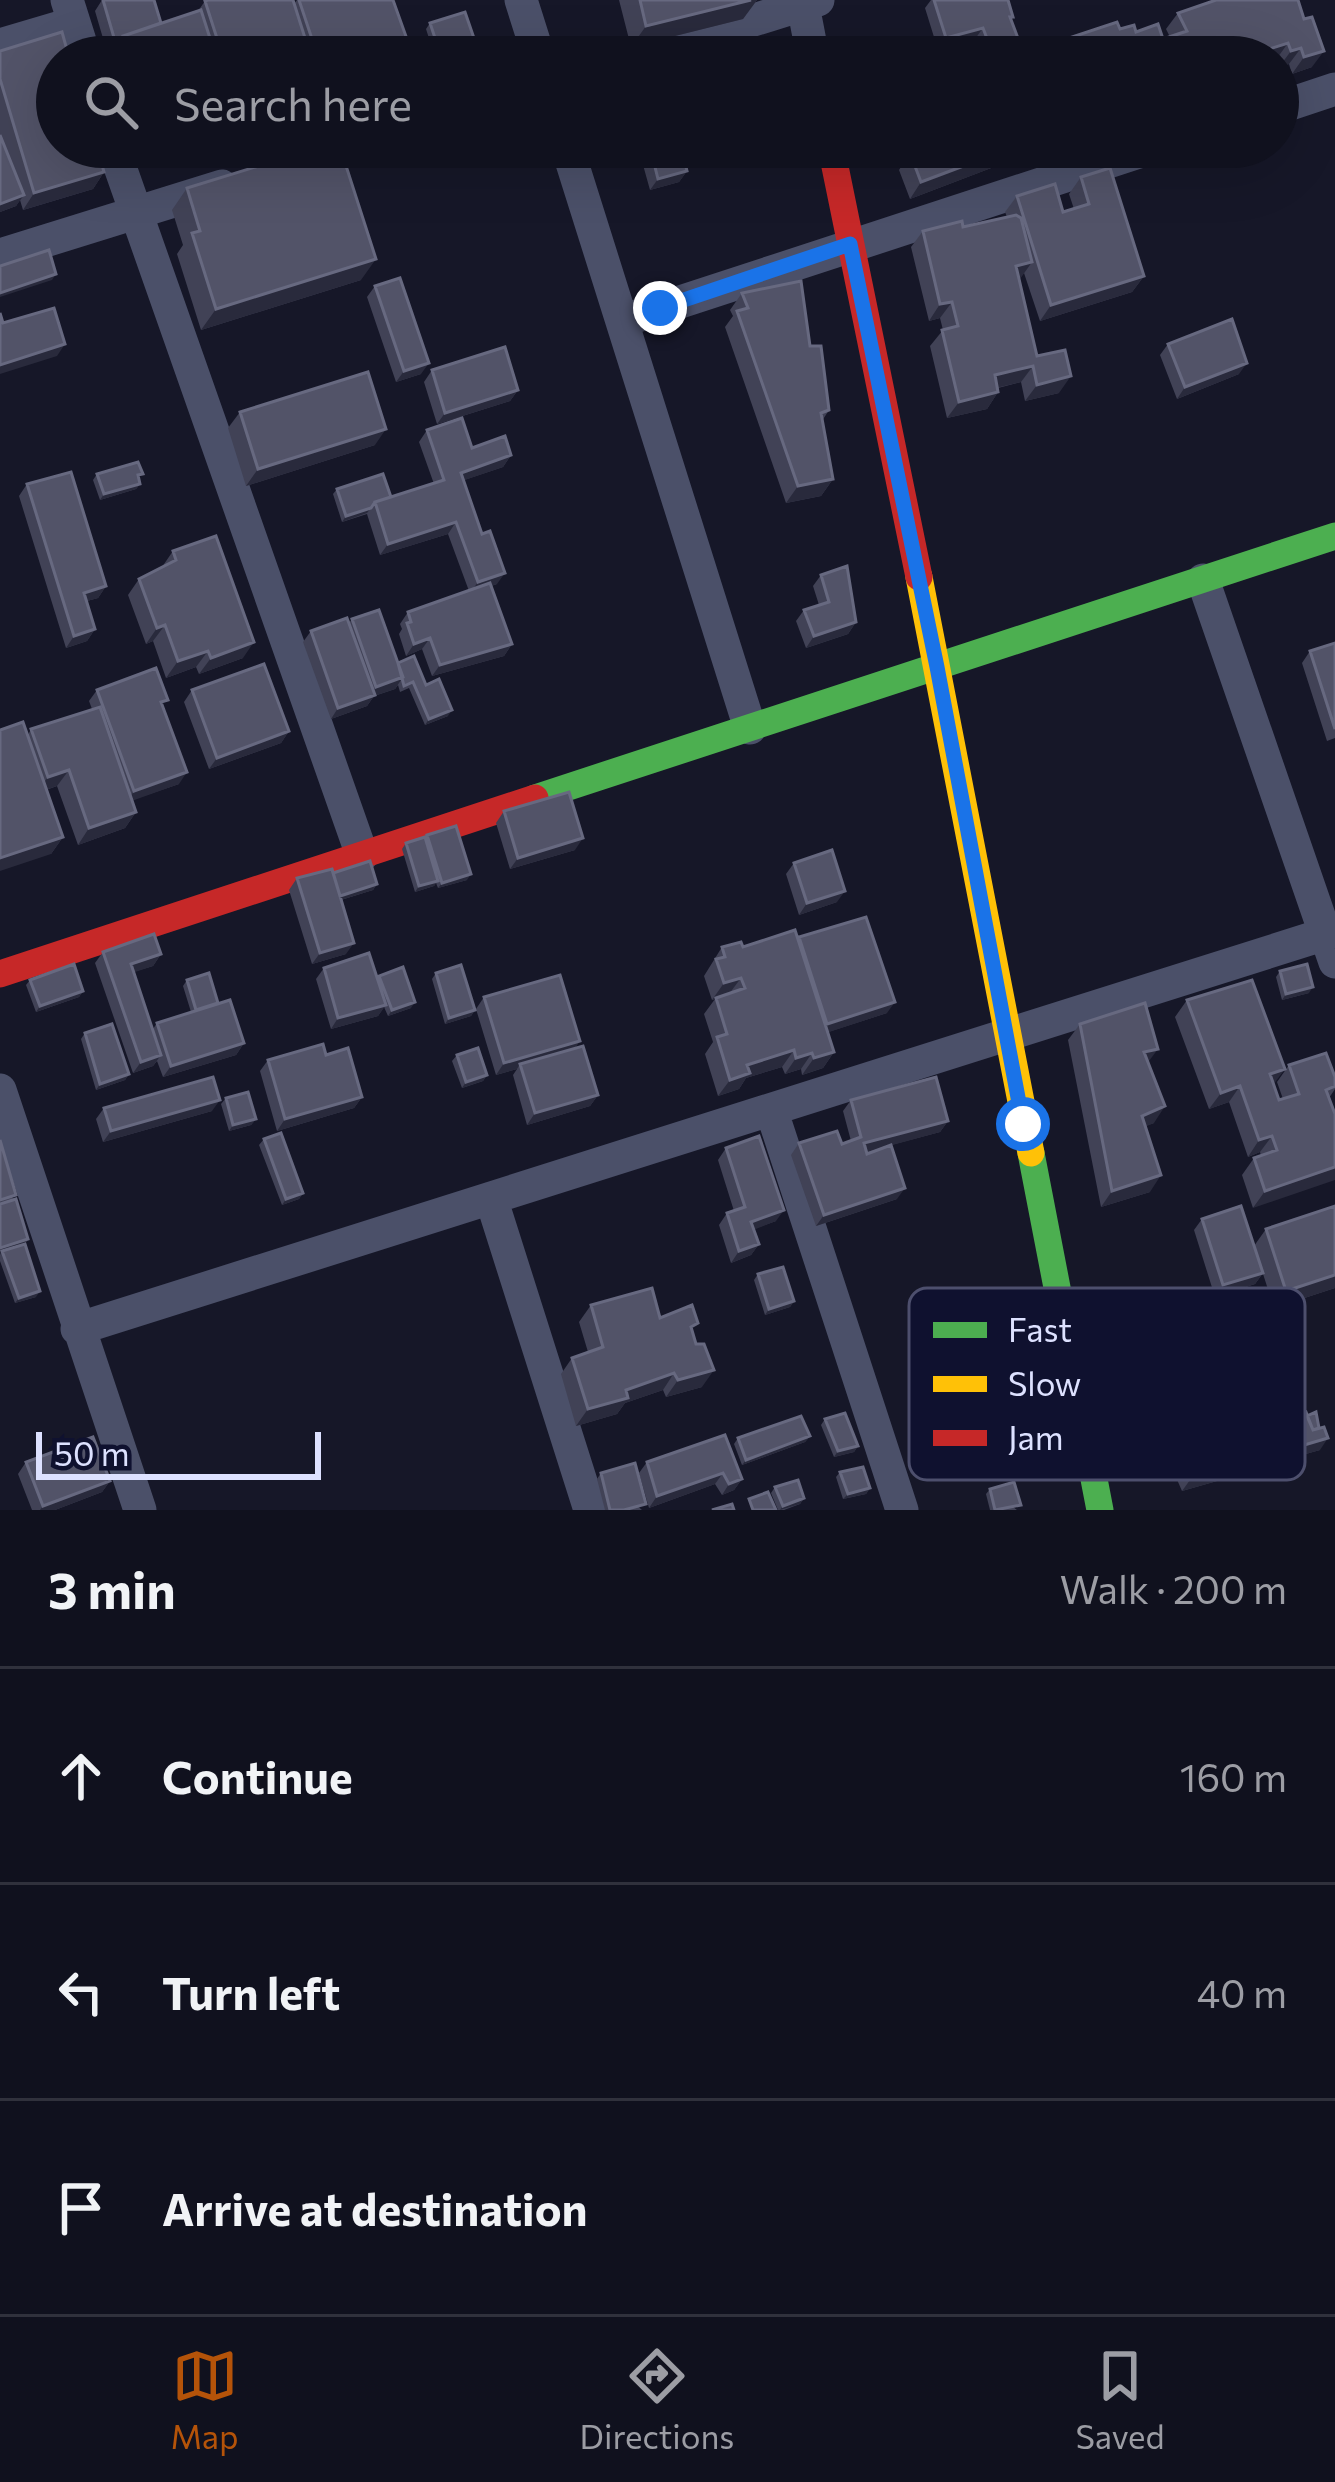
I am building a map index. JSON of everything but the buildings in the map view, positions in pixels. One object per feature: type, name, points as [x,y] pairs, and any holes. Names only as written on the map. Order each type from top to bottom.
[{"type":"street","points":[[521,0],[532,36]]},
{"type":"street","points":[[701,36],[808,2],[811,36]]},
{"type":"street","points":[[0,45],[71,12]]},
{"type":"street","points":[[1299,101],[1335,89]]},
{"type":"street","points":[[120,168],[362,856]]},
{"type":"street","points":[[574,168],[750,728]]},
{"type":"street","points":[[835,168],[1056,1288]]},
{"type":"street","points":[[622,321],[1088,168]]},
{"type":"street","points":[[0,255],[262,174]]},
{"type":"street","points":[[0,974],[1335,536]]},
{"type":"street","points":[[77,1329],[1006,1038],[1332,942],[1203,580]]},
{"type":"street","points":[[0,1090],[140,1510]]},
{"type":"street","points":[[772,1112],[902,1510]]},
{"type":"street","points":[[491,1198],[590,1510]]},
{"type":"street","points":[[1094,1480],[1100,1510]]},
{"type":"traffic: fast","points":[[535,798],[1335,536]]},
{"type":"traffic: fast","points":[[1031,1153],[1057,1288]]},
{"type":"traffic: fast","points":[[1094,1480],[1100,1510]]},
{"type":"traffic: slow","points":[[919,577],[1031,1153]]},
{"type":"traffic: jam","points":[[835,168],[919,577]]},
{"type":"traffic: jam","points":[[0,974],[535,798]]},
{"type":"route","points":[[660,308],[850,244],[937,667],[1023,1124]]}]
